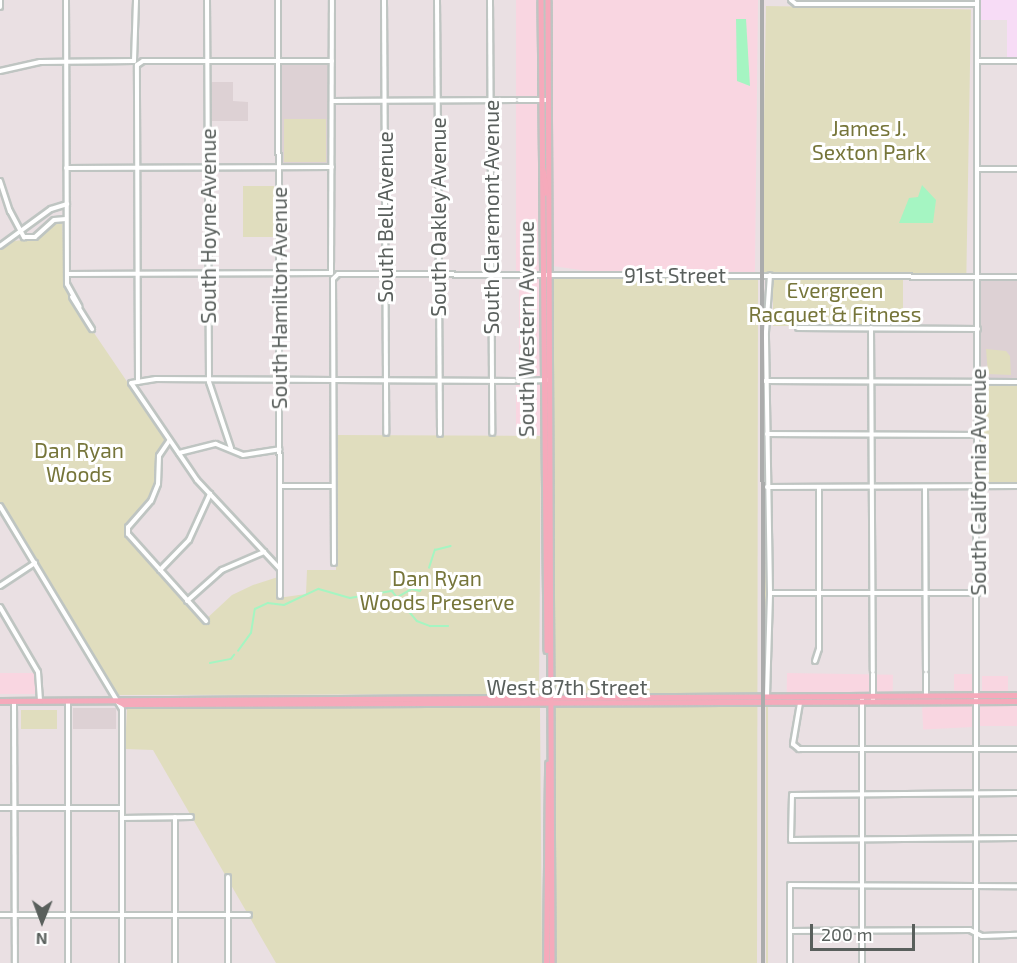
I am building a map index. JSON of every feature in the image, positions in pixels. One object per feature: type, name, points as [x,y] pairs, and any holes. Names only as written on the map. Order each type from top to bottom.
[{"type":"main road","name":"South Western Avenue","points":[[541,0],[544,629],[548,658]]},
{"type":"main road","name":"South Western Avenue","points":[[546,963],[548,658],[551,629],[548,0]]},
{"type":"main road","points":[[542,167],[549,201]]},
{"type":"main road","name":"West 87th Street","points":[[0,701],[1017,695]]},
{"type":"main road","points":[[825,696],[825,702]]},
{"type":"main road","name":"West 87th Street","points":[[118,701],[124,704],[1017,701]]},
{"type":"main road","name":"South Western Avenue","points":[[548,761],[552,963]]},
{"type":"street","points":[[0,0],[0,7]]},
{"type":"street","points":[[66,0],[67,274],[72,296],[92,329]]},
{"type":"street","points":[[136,0],[138,382]]},
{"type":"street","name":"South Hoyne Avenue","points":[[207,0],[209,382],[231,448]]},
{"type":"street","name":"South Hamilton Avenue","points":[[278,0],[280,596]]},
{"type":"street","points":[[332,0],[334,563]]},
{"type":"street","name":"South Bell Avenue","points":[[384,0],[386,434]]},
{"type":"street","name":"South Oakley Avenue","points":[[437,0],[440,434]]},
{"type":"street","name":"South Claremont Avenue","points":[[490,0],[492,433]]},
{"type":"street","points":[[791,1],[977,2]]},
{"type":"street","name":"South California Avenue","points":[[976,963],[977,2]]},
{"type":"street","points":[[0,71],[66,61],[332,61]]},
{"type":"street","points":[[977,61],[1017,62]]},
{"type":"street","points":[[332,101],[548,100]]},
{"type":"street","points":[[66,168],[332,167]]},
{"type":"street","points":[[978,169],[1017,169]]},
{"type":"street","points":[[0,181],[21,232],[26,238],[35,237],[54,220],[66,219]]},
{"type":"street","points":[[0,246],[51,209],[67,204]]},
{"type":"street","name":"91st Street","points":[[67,274],[1017,277]]},
{"type":"street","points":[[767,696],[770,593],[765,381],[770,275]]},
{"type":"street","points":[[798,328],[978,329]]},
{"type":"street","points":[[872,328],[873,702]]},
{"type":"street","points":[[280,569],[210,494],[169,441],[131,382],[550,380]]},
{"type":"street","points":[[765,381],[1017,382]]},
{"type":"street","points":[[766,434],[978,435]]},
{"type":"street","points":[[169,441],[159,456],[158,484],[151,501],[128,527],[131,540],[206,621]]},
{"type":"street","points":[[178,453],[216,444],[247,456],[280,449]]},
{"type":"street","points":[[280,486],[333,486]]},
{"type":"street","points":[[767,487],[1017,486]]},
{"type":"street","points":[[814,662],[819,649],[819,487]]},
{"type":"street","points":[[925,487],[926,696]]},
{"type":"street","points":[[160,570],[189,540],[210,494]]},
{"type":"street","points":[[0,506],[122,709],[122,963]]},
{"type":"street","points":[[187,601],[222,570],[264,552]]},
{"type":"street","points":[[0,586],[35,563]]},
{"type":"street","points":[[770,593],[978,593]]},
{"type":"street","points":[[0,607],[38,672],[40,701]]},
{"type":"street","points":[[862,696],[862,963]]},
{"type":"street","points":[[14,701],[15,963]]},
{"type":"street","points":[[68,701],[68,963]]},
{"type":"street","points":[[800,703],[794,746],[804,750],[1017,749]]},
{"type":"street","points":[[1017,793],[792,795],[792,840],[1017,838]]},
{"type":"street","points":[[0,808],[122,808]]},
{"type":"street","points":[[175,817],[175,963]]},
{"type":"street","points":[[122,818],[191,817]]},
{"type":"street","points":[[228,877],[228,963]]},
{"type":"street","points":[[790,963],[790,885],[1017,886]]},
{"type":"street","points":[[0,915],[249,915]]},
{"type":"street","points":[[790,932],[862,931],[1017,935]]},
{"type":"shaded area","points":[[516,0],[539,0],[539,98],[516,98]]},
{"type":"shaded area","points":[[550,0],[758,0],[755,272],[587,271],[553,266]]},
{"type":"shaded area","points":[[980,0],[1017,0],[1017,59],[1007,59],[1007,20],[980,20]]},
{"type":"shaded area","points":[[736,19],[746,19],[750,86],[737,81]]},
{"type":"shaded area","points":[[281,63],[329,63],[329,165],[281,165]]},
{"type":"shaded area","points":[[210,82],[233,82],[233,101],[248,102],[248,121],[210,121]]},
{"type":"shaded area","points":[[516,103],[539,103],[539,271],[516,271]]},
{"type":"shaded area","points":[[922,185],[936,200],[933,223],[899,223],[909,198],[918,197]]},
{"type":"shaded area","points":[[519,277],[540,277],[540,378],[519,378]]},
{"type":"shaded area","points":[[981,279],[1017,279],[1017,379],[981,379]]},
{"type":"shaded area","points":[[516,383],[541,383],[541,435],[516,435]]},
{"type":"shaded area","points":[[0,673],[35,673],[35,694],[0,694]]},
{"type":"shaded area","points":[[787,673],[893,675],[893,696],[787,694]]},
{"type":"shaded area","points":[[954,674],[976,674],[976,692],[954,692]]},
{"type":"shaded area","points":[[982,676],[1008,676],[1008,692],[982,692]]},
{"type":"shaded area","points":[[972,705],[973,727],[923,730],[922,708]]},
{"type":"shaded area","points":[[978,705],[1017,705],[1017,726],[978,726]]},
{"type":"shaded area","points":[[73,708],[116,708],[116,729],[73,729]]},
{"type":"green space","name":"James J. Sexton Park","points":[[766,6],[971,10],[966,276],[761,272]]},
{"type":"green space","points":[[284,119],[326,119],[326,162],[284,162]]},
{"type":"green space","points":[[243,186],[274,186],[274,237],[243,237]]},
{"type":"green space","name":"Dan Ryan Woods","points":[[62,221],[65,284],[73,302],[166,439],[159,450],[157,479],[150,499],[127,526],[126,534],[204,621],[232,595],[253,585],[278,577],[278,598],[306,594],[307,570],[336,570],[336,435],[541,436],[539,694],[117,695],[0,502],[0,250],[14,241],[39,238],[53,224]]},
{"type":"green space","points":[[557,277],[758,278],[757,963],[555,963],[552,281]]},
{"type":"green space","name":"Evergreen Racquet & Fitness","points":[[773,278],[903,278],[903,326],[773,326]]},
{"type":"green space","points":[[986,349],[1006,351],[1010,356],[1011,375],[988,374]]},
{"type":"green space","points":[[981,384],[1017,384],[1017,485],[981,485]]},
{"type":"green space","points":[[764,410],[768,580],[765,643],[764,566]]},
{"type":"green space","points":[[766,706],[768,706],[768,963],[766,963]]},
{"type":"green space","points":[[127,708],[540,708],[542,963],[276,963],[153,750],[125,749]]},
{"type":"green space","points":[[21,710],[57,710],[57,729],[21,729]]},
{"type":"waterway","points":[[429,568],[435,550],[451,546]]},
{"type":"waterway","points":[[398,597],[412,589],[420,591],[424,586]]},
{"type":"waterway","points":[[238,651],[251,633],[255,609],[268,603],[284,605],[319,589],[350,598],[392,591],[417,621],[430,626],[448,626]]},
{"type":"waterway","points":[[210,663],[231,659],[234,655]]},
{"type":"railway","points":[[762,0],[763,963]]},
{"type":"park label","name":"Dan Ryan Woods Preserve","points":[[437,590]]}]
